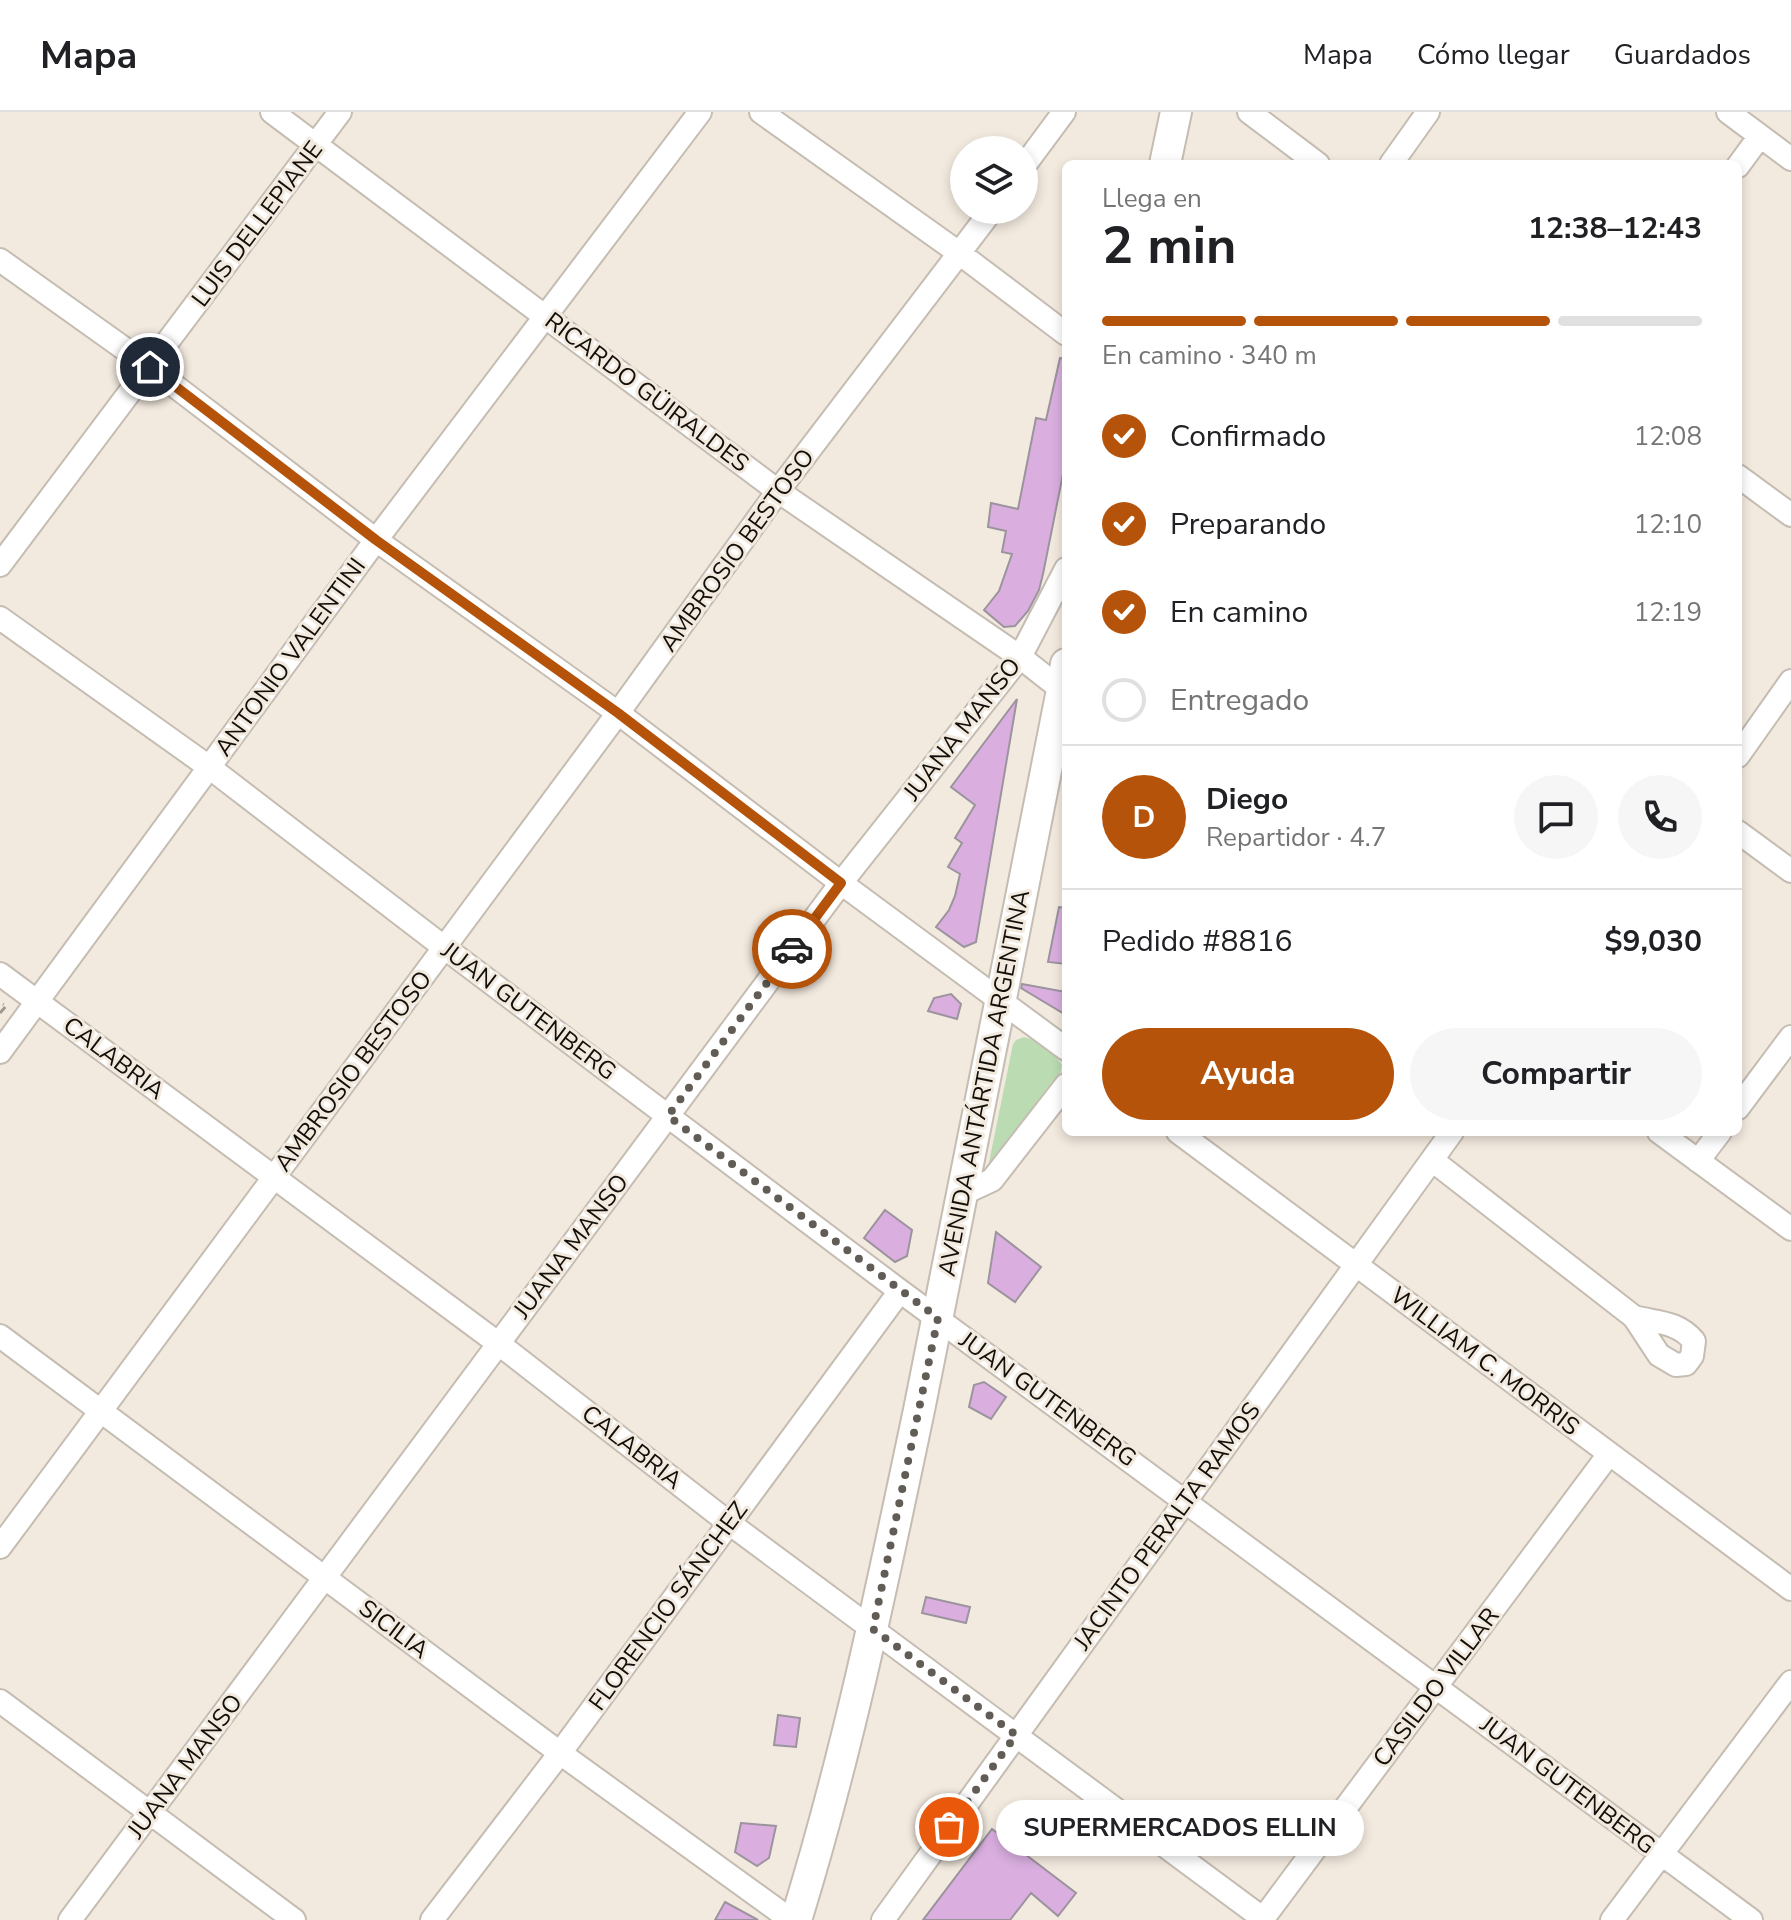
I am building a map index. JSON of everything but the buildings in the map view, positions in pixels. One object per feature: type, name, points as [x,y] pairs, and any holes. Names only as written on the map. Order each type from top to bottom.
[{"type":"main road","points":[[1166,160],[1176,112]]},
{"type":"main road","name":"AVENIDA ANTÁRTIDA ARGENTINA","points":[[794,1920],[829,1809],[873,1629],[1062,696]]},
{"type":"street","name":"RICARDO GÜIRALDES","points":[[272,112],[778,491],[1020,657],[1062,680]]},
{"type":"street","name":"LUIS DELLEPIANE","points":[[0,565],[340,112]]},
{"type":"street","name":"ANTONIO VALENTINI","points":[[0,1052],[376,540],[700,112]]},
{"type":"street","points":[[761,112],[959,253],[1062,331]]},
{"type":"street","points":[[1038,147],[1064,112]]},
{"type":"street","points":[[1249,112],[1313,160]]},
{"type":"street","points":[[1394,160],[1428,112]]},
{"type":"street","points":[[1728,112],[1791,159]]},
{"type":"street","points":[[1742,161],[1760,136]]},
{"type":"street","name":"AMBROSIO BESTOSO","points":[[0,1547],[445,948],[778,491],[981,224]]},
{"type":"street","points":[[0,260],[150,367],[376,540],[618,713],[1062,1046]]},
{"type":"street","points":[[1742,479],[1791,515]]},
{"type":"street","name":"JUANA MANSO","points":[[70,1920],[841,883],[1020,657],[1062,577]]},
{"type":"street","name":"JUAN GUTENBERG","points":[[0,618],[209,767],[900,1291],[1751,1920]]},
{"type":"street","points":[[1742,750],[1791,681]]},
{"type":"street","points":[[1742,835],[1791,871]]},
{"type":"street","name":"CALABRIA","points":[[0,974],[499,1344],[729,1523],[1263,1920]]},
{"type":"street","points":[[1742,1103],[1791,1037]]},
{"type":"street","points":[[962,1194],[992,1180],[1062,1090]]},
{"type":"street","name":"WILLIAM C. MORRIS","points":[[1183,1136],[1791,1589]]},
{"type":"street","name":"JACINTO PERALTA RAMOS","points":[[883,1920],[1449,1136]]},
{"type":"street","points":[[1664,1136],[1791,1229]]},
{"type":"street","points":[[1698,1161],[1717,1136]]},
{"type":"street","points":[[1432,1160],[1634,1317]]},
{"type":"street","name":"FLORENCIO SÁNCHEZ","points":[[432,1920],[560,1753],[900,1291]]},
{"type":"street","name":"SICILIA","points":[[0,1336],[560,1753],[794,1920]]},
{"type":"street","name":"CASILDO VILLAR","points":[[1263,1920],[1609,1454]]},
{"type":"street","points":[[1612,1920],[1791,1682]]},
{"type":"street","points":[[0,1701],[294,1920]]},
{"type":"path","points":[[0,1001],[6,1006],[0,1013]]},
{"type":"green space","points":[[1024,1037],[1050,1052],[1062,1065],[1061,1071],[988,1167],[1013,1044]]},
{"type":"way so far","points":[[792,949],[668,1116],[938,1318],[873,1629],[1016,1735],[949,1827]]},
{"type":"place","name":"SUPERMERCADOS ELLIN","points":[[949,1827]]},
{"type":"route","points":[[150,367],[376,540],[618,713],[841,883],[792,949]]}]
